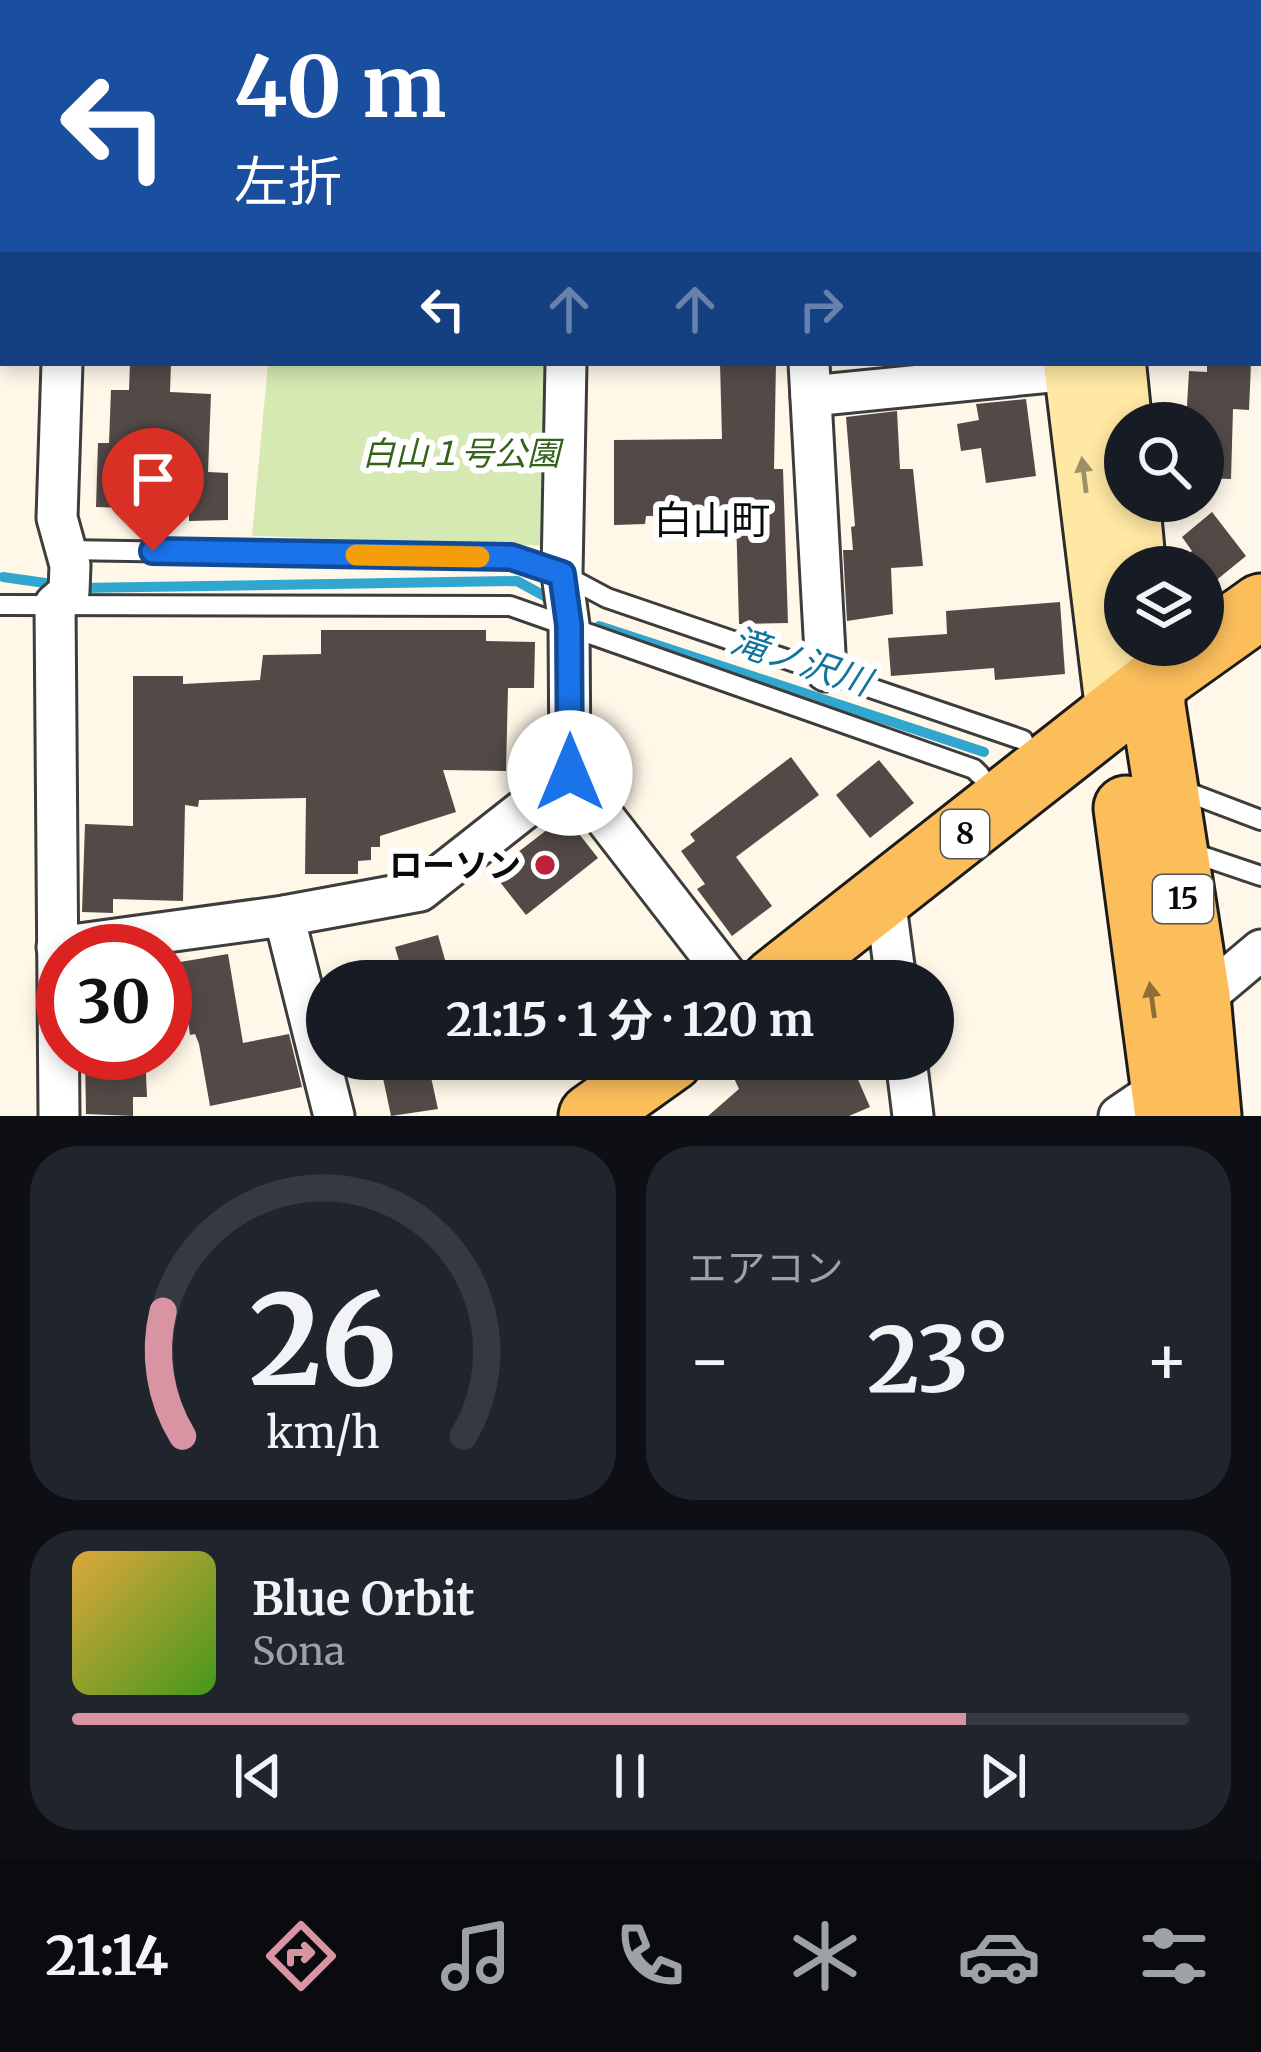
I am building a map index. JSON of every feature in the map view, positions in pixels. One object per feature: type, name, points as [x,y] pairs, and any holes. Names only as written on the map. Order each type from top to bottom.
[{"type":"main road","name":"8","points":[[802,960],[885,898],[1138,681],[1261,606]]},
{"type":"main road","name":"15","points":[[1138,681],[1153,706],[1198,996],[1165,1108]]},
{"type":"main road","name":"15","points":[[1138,681],[1165,1108]]},
{"type":"main road","points":[[591,1116],[642,1080]]},
{"type":"street","points":[[57,924],[64,578],[57,518],[62,366]]},
{"type":"street","points":[[566,366],[562,574],[569,625],[570,773],[714,960]]},
{"type":"street","points":[[826,671],[810,380],[1082,366]]},
{"type":"street","points":[[1101,366],[1114,402]]},
{"type":"street","points":[[1101,366],[1138,681]]},
{"type":"street","points":[[192,929],[420,891],[570,773]]},
{"type":"street","points":[[885,898],[893,960]]},
{"type":"street","points":[[284,916],[334,1116]]},
{"type":"street","points":[[1198,996],[1217,987],[1261,950]]},
{"type":"street","points":[[59,1080],[59,1116]]},
{"type":"street","points":[[909,1080],[913,1116]]},
{"type":"lane","points":[[0,605],[64,578],[511,557],[562,574],[607,598],[1023,740]]},
{"type":"lane","points":[[64,578],[511,606],[974,769],[980,775]]},
{"type":"lane","points":[[1195,795],[1261,820]]},
{"type":"lane","points":[[1202,856],[1261,876]]},
{"type":"green space","name":"白山１号公園","points":[[268,366],[554,366],[551,546],[252,536]]},
{"type":"building","points":[[130,366],[171,366],[170,392],[211,394],[208,472],[228,473],[228,520],[189,521],[189,510],[96,507],[98,443],[109,443],[111,390],[129,390]]},
{"type":"building","points":[[720,366],[776,366],[774,469],[783,469],[788,623],[739,624],[736,515],[646,516],[645,524],[614,525],[614,440],[722,439]]},
{"type":"building","points":[[1251,366],[1249,410],[1233,409],[1231,479],[1224,479],[1224,402],[1187,402],[1189,371]]},
{"type":"building","points":[[1026,399],[1036,476],[986,483],[981,448],[961,451],[957,424],[979,420],[976,404]]},
{"type":"building","points":[[897,411],[900,469],[913,469],[923,566],[891,568],[893,614],[847,621],[843,550],[853,550],[851,527],[855,526],[846,417]]},
{"type":"building","points":[[1200,522],[1220,522],[1246,556],[1224,574],[1224,546],[1188,546],[1182,537]]},
{"type":"building","points":[[1060,602],[1065,674],[995,680],[994,668],[891,676],[888,638],[947,634],[946,611]]},
{"type":"building","points":[[321,630],[486,630],[486,641],[535,642],[534,688],[508,688],[506,771],[443,770],[456,812],[380,836],[380,847],[371,847],[371,860],[358,861],[358,874],[305,874],[306,798],[199,800],[198,807],[185,805],[183,901],[113,899],[113,913],[82,912],[85,824],[133,826],[133,676],[183,676],[183,684],[260,680],[263,655],[321,654]]},
{"type":"building","points":[[791,757],[819,795],[736,857],[772,906],[732,936],[697,889],[705,884],[681,851],[695,841],[690,834]]},
{"type":"building","points":[[879,760],[914,803],[870,838],[836,795]]},
{"type":"building","name":"ローソン","points":[[565,816],[598,858],[526,915],[492,872]]},
{"type":"building","points":[[438,935],[445,960],[399,960],[395,947]]},
{"type":"building","points":[[228,954],[243,1043],[289,1034],[302,1087],[210,1106],[199,1044],[192,1035],[192,960]]},
{"type":"building","points":[[85,1080],[146,1080],[147,1097],[133,1097],[133,1116],[86,1114]]},
{"type":"building","points":[[383,1080],[432,1080],[438,1109],[391,1116]]},
{"type":"building","points":[[735,1080],[858,1080],[870,1107],[849,1116],[708,1116],[739,1089]]},
{"type":"waterway","name":"滝ノ沢川","points":[[3,577],[59,585]]},
{"type":"waterway","name":"滝ノ沢川","points":[[78,588],[517,581],[548,598]]},
{"type":"waterway","name":"滝ノ沢川","points":[[599,626],[984,752]]},
{"type":"slow traffic","points":[[356,555],[479,557]]},
{"type":"place","name":"ローソン","points":[[545,865]]},
{"type":"district","name":"白山町","points":[[712,520]]},
{"type":"route","points":[[153,551],[511,557],[562,574],[569,625],[570,773]]}]
